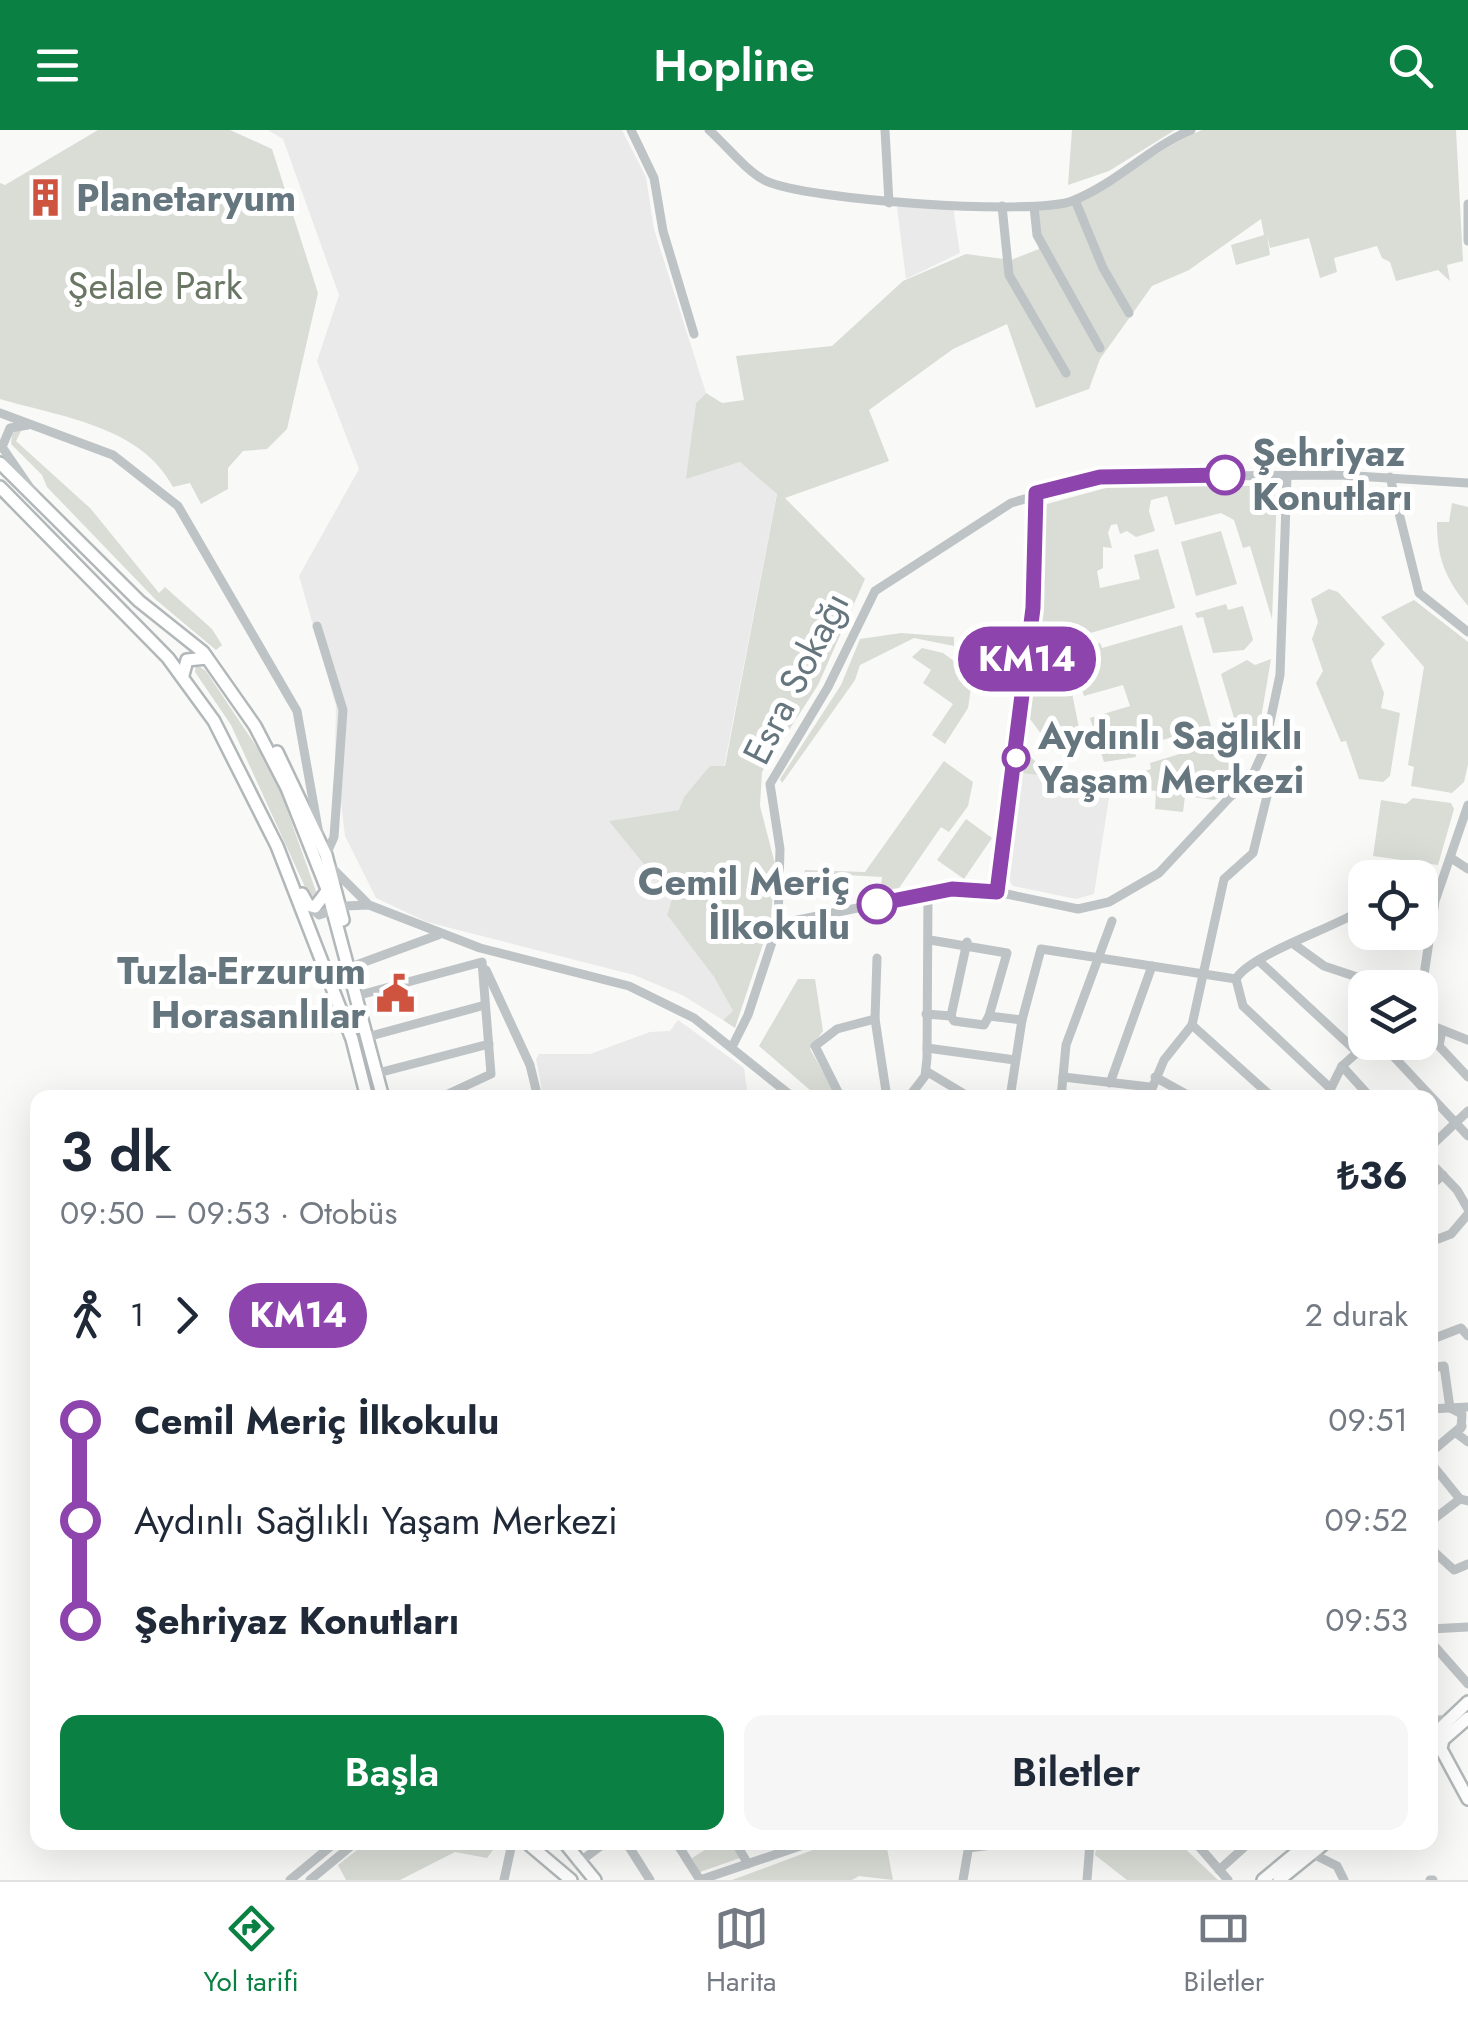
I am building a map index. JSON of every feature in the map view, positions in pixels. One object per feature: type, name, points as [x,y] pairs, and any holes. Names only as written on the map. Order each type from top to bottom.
[{"type":"main road","points":[[0,463],[139,601],[207,658],[285,765],[328,860],[341,909],[348,968],[383,1090]]},
{"type":"main road","points":[[0,488],[183,676],[227,744],[308,905],[321,904],[327,889]]},
{"type":"main road","points":[[183,676],[184,664],[191,658],[207,658]]},
{"type":"main road","points":[[242,704],[288,788],[327,889],[341,909]]},
{"type":"main road","points":[[277,846],[355,1047],[365,1090]]},
{"type":"main road","points":[[1440,1739],[1468,1702]]},
{"type":"main road","points":[[1440,1739],[1468,1718]]},
{"type":"main road","points":[[1440,1739],[1468,1798]]},
{"type":"main road","points":[[1440,1739],[1448,1746],[1468,1798]]},
{"type":"main road","points":[[536,1850],[572,1880]]},
{"type":"main road","points":[[569,1850],[595,1880]]},
{"type":"main road","points":[[1264,1880],[1308,1850]]},
{"type":"main road","points":[[1279,1880],[1309,1850]]},
{"type":"street","points":[[631,130],[654,178],[663,231],[694,334]]},
{"type":"street","points":[[709,130],[764,180],[889,203],[1034,207],[1074,200],[1191,130]]},
{"type":"street","points":[[884,130],[889,203]]},
{"type":"street","points":[[1074,200],[1104,268],[1130,313]]},
{"type":"street","points":[[1468,204],[1468,241]]},
{"type":"street","points":[[1002,206],[1010,275],[1066,373]]},
{"type":"street","points":[[1034,207],[1037,235],[1100,348]]},
{"type":"street","points":[[0,413],[113,455],[178,506],[296,711],[320,841]]},
{"type":"street","points":[[39,502],[2,447],[13,426],[42,426]]},
{"type":"street","points":[[778,924],[952,889],[997,892],[1078,909],[1109,902],[1159,873],[1230,797],[1249,783],[1264,750],[1280,675],[1287,476]]},
{"type":"street","points":[[1390,476],[1419,593],[1468,632]]},
{"type":"street","name":"Esra Sokağı","points":[[732,1047],[748,1015],[778,924],[780,849],[770,784],[828,686],[875,590],[969,527],[1036,493],[1100,477],[1390,476],[1468,483]]},
{"type":"street","points":[[997,892],[1033,608],[1036,493]]},
{"type":"street","points":[[317,626],[343,710],[334,837],[328,860],[344,884],[369,905],[438,935],[629,986],[694,1018],[784,1090]]},
{"type":"street","points":[[1063,1077],[1151,1087],[1192,1025],[1224,879],[1253,852],[1268,792]]},
{"type":"street","points":[[1438,894],[1468,805]]},
{"type":"street","points":[[1451,858],[1468,869]]},
{"type":"street","points":[[913,1090],[926,1070],[931,944],[928,894]]},
{"type":"street","points":[[308,905],[318,916],[369,905]]},
{"type":"street","points":[[1326,1090],[1250,1014],[1236,988],[1236,979],[1240,972],[1259,961],[1348,917]]},
{"type":"street","points":[[1061,1090],[1066,1045],[1112,921]]},
{"type":"street","points":[[348,968],[438,935]]},
{"type":"street","points":[[931,944],[966,944],[1007,954],[984,1025],[954,1022],[951,1016],[966,944]]},
{"type":"street","points":[[1295,945],[1324,966],[1348,974]]},
{"type":"street","points":[[461,1090],[491,1074],[480,948]]},
{"type":"street","points":[[1011,1090],[1022,1020],[1040,949],[1236,979]]},
{"type":"street","points":[[877,958],[875,1019],[886,1090]]},
{"type":"street","points":[[1259,961],[1348,1044]]},
{"type":"street","points":[[356,996],[482,962]]},
{"type":"street","points":[[482,962],[530,1065],[536,1090]]},
{"type":"street","points":[[1107,1090],[1152,966]]},
{"type":"street","points":[[368,1037],[485,1005]]},
{"type":"street","points":[[926,1014],[951,1016]]},
{"type":"street","points":[[989,1016],[1022,1020]]},
{"type":"street","points":[[837,1090],[815,1046],[837,1029],[875,1019]]},
{"type":"street","points":[[1192,1025],[1264,1090]]},
{"type":"street","points":[[1438,1028],[1468,1040]]},
{"type":"street","points":[[1442,1030],[1439,1046],[1468,1076]]},
{"type":"street","points":[[378,1073],[489,1044]]},
{"type":"street","points":[[927,1048],[1014,1060]]},
{"type":"street","points":[[1329,1090],[1348,1060]]},
{"type":"street","points":[[1397,1060],[1425,1090]]},
{"type":"street","points":[[1342,1066],[1364,1090]]},
{"type":"street","points":[[926,1070],[958,1090]]},
{"type":"street","points":[[1438,1104],[1468,1136]]},
{"type":"street","points":[[1438,1140],[1468,1111]]},
{"type":"street","points":[[1438,1171],[1468,1212],[1451,1234],[1438,1239]]},
{"type":"street","points":[[1438,1180],[1443,1176]]},
{"type":"street","points":[[1438,1338],[1465,1332],[1468,1315]]},
{"type":"street","points":[[1438,1367],[1444,1366],[1450,1408]]},
{"type":"street","points":[[1438,1409],[1468,1407]]},
{"type":"street","points":[[1450,1408],[1462,1414],[1468,1442]]},
{"type":"street","points":[[1438,1446],[1462,1427]]},
{"type":"street","points":[[1438,1471],[1464,1500],[1438,1517]]},
{"type":"street","points":[[1438,1554],[1454,1570],[1468,1564]]},
{"type":"street","points":[[1438,1629],[1468,1627]]},
{"type":"street","points":[[1438,1650],[1468,1684]]},
{"type":"street","points":[[290,1880],[326,1850]]},
{"type":"street","points":[[310,1880],[347,1850]]},
{"type":"street","points":[[504,1880],[511,1850]]},
{"type":"street","points":[[578,1863],[595,1850]]},
{"type":"street","points":[[631,1850],[650,1880]]},
{"type":"street","points":[[681,1850],[700,1880],[780,1850]]},
{"type":"street","points":[[740,1850],[748,1864]]},
{"type":"street","points":[[963,1880],[967,1850]]},
{"type":"street","points":[[1087,1880],[1090,1850]]},
{"type":"street","points":[[1202,1850],[1228,1880]]},
{"type":"street","points":[[1219,1870],[1241,1850]]},
{"type":"street","points":[[1314,1850],[1332,1862],[1344,1880]]},
{"type":"street","points":[[323,1870],[331,1880]]},
{"type":"shaded area","points":[[268,130],[622,130],[646,177],[654,229],[706,393],[696,403],[687,478],[740,462],[777,493],[724,767],[684,797],[680,810],[610,821],[672,900],[667,915],[714,977],[733,1011],[723,1020],[682,995],[634,975],[427,922],[376,898],[345,836],[335,753],[336,706],[299,576],[359,469],[317,361],[339,295],[283,139]]},
{"type":"shaded area","points":[[953,206],[960,253],[906,279],[897,207]]},
{"type":"shaded area","points":[[1021,773],[1111,785],[1094,894],[1076,899],[1013,886],[1008,878]]},
{"type":"shaded area","points":[[678,1020],[744,1068],[747,1090],[542,1090],[536,1059],[539,1054],[590,1054],[650,1032],[670,1031]]},
{"type":"green space","name":"Şelale Park","points":[[98,130],[230,130],[272,149],[318,293],[287,429],[267,449],[243,451],[228,468],[228,489],[201,504],[190,483],[173,487],[159,466],[120,437],[0,399],[0,183],[5,185]]},
{"type":"green space","points":[[1072,130],[1175,130],[1109,171],[1068,185]]},
{"type":"green space","points":[[1202,130],[1456,130],[1463,261],[1447,265],[1450,281],[1438,270],[1396,281],[1390,262],[1382,258],[1377,246],[1334,258],[1337,272],[1320,278],[1309,238],[1270,248],[1267,235],[1270,255],[1236,265],[1231,245],[1264,235],[1261,219],[1189,270],[1152,286],[1100,359],[1089,389],[1036,408],[1007,324],[953,349],[869,410],[889,461],[785,498],[865,579],[818,685],[762,772],[760,806],[775,864],[771,920],[735,1028],[723,1020],[733,1011],[714,977],[667,915],[672,899],[609,821],[679,810],[684,797],[710,766],[725,766],[777,494],[740,462],[686,479],[696,403],[706,393],[722,403],[744,400],[736,356],[832,346],[903,281],[966,254],[1011,260],[1039,249],[1031,211],[1078,200]]},
{"type":"green space","points":[[23,427],[16,441],[91,509],[159,593],[165,587],[212,629],[222,645],[216,650],[155,599],[47,487],[42,475],[11,444],[12,433]]},
{"type":"green space","points":[[1117,485],[1268,486],[1277,494],[1272,619],[1250,546],[1243,548],[1234,520],[1221,513],[1175,525],[1167,496],[1151,500],[1149,511],[1155,531],[1136,537],[1127,531],[1120,534],[1117,524],[1111,525],[1108,533],[1112,548],[1103,547],[1103,568],[1097,571],[1100,588],[1140,579],[1134,555],[1158,549],[1175,608],[1067,640],[1057,661],[1065,690],[1071,688],[1083,748],[1054,751],[1030,719],[1039,631],[1043,511],[1047,504]]},
{"type":"green space","points":[[1452,503],[1468,507],[1468,606],[1448,577],[1439,546],[1437,522],[1449,522]]},
{"type":"green space","points":[[1221,531],[1237,584],[1196,596],[1181,542]]},
{"type":"green space","points":[[1329,589],[1338,592],[1385,644],[1371,660],[1384,693],[1381,708],[1400,713],[1390,776],[1383,782],[1359,779],[1346,741],[1341,742],[1316,683],[1323,671],[1312,639],[1318,622],[1311,599]]},
{"type":"green space","points":[[1414,600],[1468,642],[1468,764],[1464,782],[1452,793],[1411,786],[1414,767],[1408,765],[1424,667],[1381,617]]},
{"type":"green space","points":[[1226,604],[1228,610],[1243,606],[1253,640],[1244,650],[1213,653],[1203,617],[1197,618],[1195,613]]},
{"type":"green space","points":[[1182,625],[1211,726],[1134,748],[1136,757],[1104,762],[1090,718],[1130,706],[1123,685],[1084,696],[1071,656],[1073,650],[1100,643],[1102,648]]},
{"type":"green space","points":[[901,633],[954,637],[954,646],[914,638],[860,665],[855,680],[782,783],[780,779],[841,685],[860,639]]},
{"type":"green space","points":[[922,648],[943,653],[973,675],[968,708],[945,744],[932,735],[953,704],[923,683],[931,670],[912,657]]},
{"type":"green space","points":[[1271,659],[1260,724],[1216,790],[1224,795],[1214,800],[1185,796],[1183,812],[1155,809],[1156,791],[1021,773],[1023,750],[1037,763],[1037,771],[1115,781],[1151,769],[1150,763],[1222,741],[1225,748],[1240,744],[1244,735],[1240,718],[1234,718],[1221,674],[1247,660],[1255,665]]},
{"type":"green space","points":[[196,664],[206,671],[274,773],[318,897],[310,898],[231,725],[195,672]]},
{"type":"green space","points":[[944,761],[973,782],[968,806],[949,832],[941,827],[899,888],[880,891],[882,877],[809,873],[802,881],[805,870],[865,872]]},
{"type":"green space","points":[[1413,798],[1451,803],[1454,809],[1438,865],[1438,860],[1373,856],[1381,800],[1406,804]]},
{"type":"green space","points":[[966,819],[992,838],[964,879],[937,860]]},
{"type":"green space","points":[[798,979],[815,979],[823,1031],[810,1049],[833,1090],[810,1090],[759,1046]]},
{"type":"green space","points":[[357,1850],[493,1850],[487,1858],[455,1852],[400,1880],[346,1880],[338,1865]]},
{"type":"green space","points":[[705,1850],[735,1850],[740,1858],[700,1872],[692,1858]]},
{"type":"green space","points":[[813,1850],[887,1850],[893,1880],[859,1876],[852,1880],[732,1880]]},
{"type":"green space","points":[[1096,1850],[1186,1850],[1218,1880],[1127,1880],[1095,1855]]},
{"type":"bus line","name":"KM14","points":[[877,904],[952,889],[997,892],[1033,608],[1036,493],[1100,477],[1225,475]]},
{"type":"place","name":"Planetaryum","points":[[46,198]]},
{"type":"place","name":"Şehriyaz Konutları","points":[[1225,475]]},
{"type":"place","name":"Aydınlı Sağlıklı Yaşam Merkezi","points":[[1016,758]]},
{"type":"place","name":"Cemil Meriç İlkokulu","points":[[877,904]]},
{"type":"place","name":"Tuzla-Erzurum Horasanlılar","points":[[396,993]]}]
